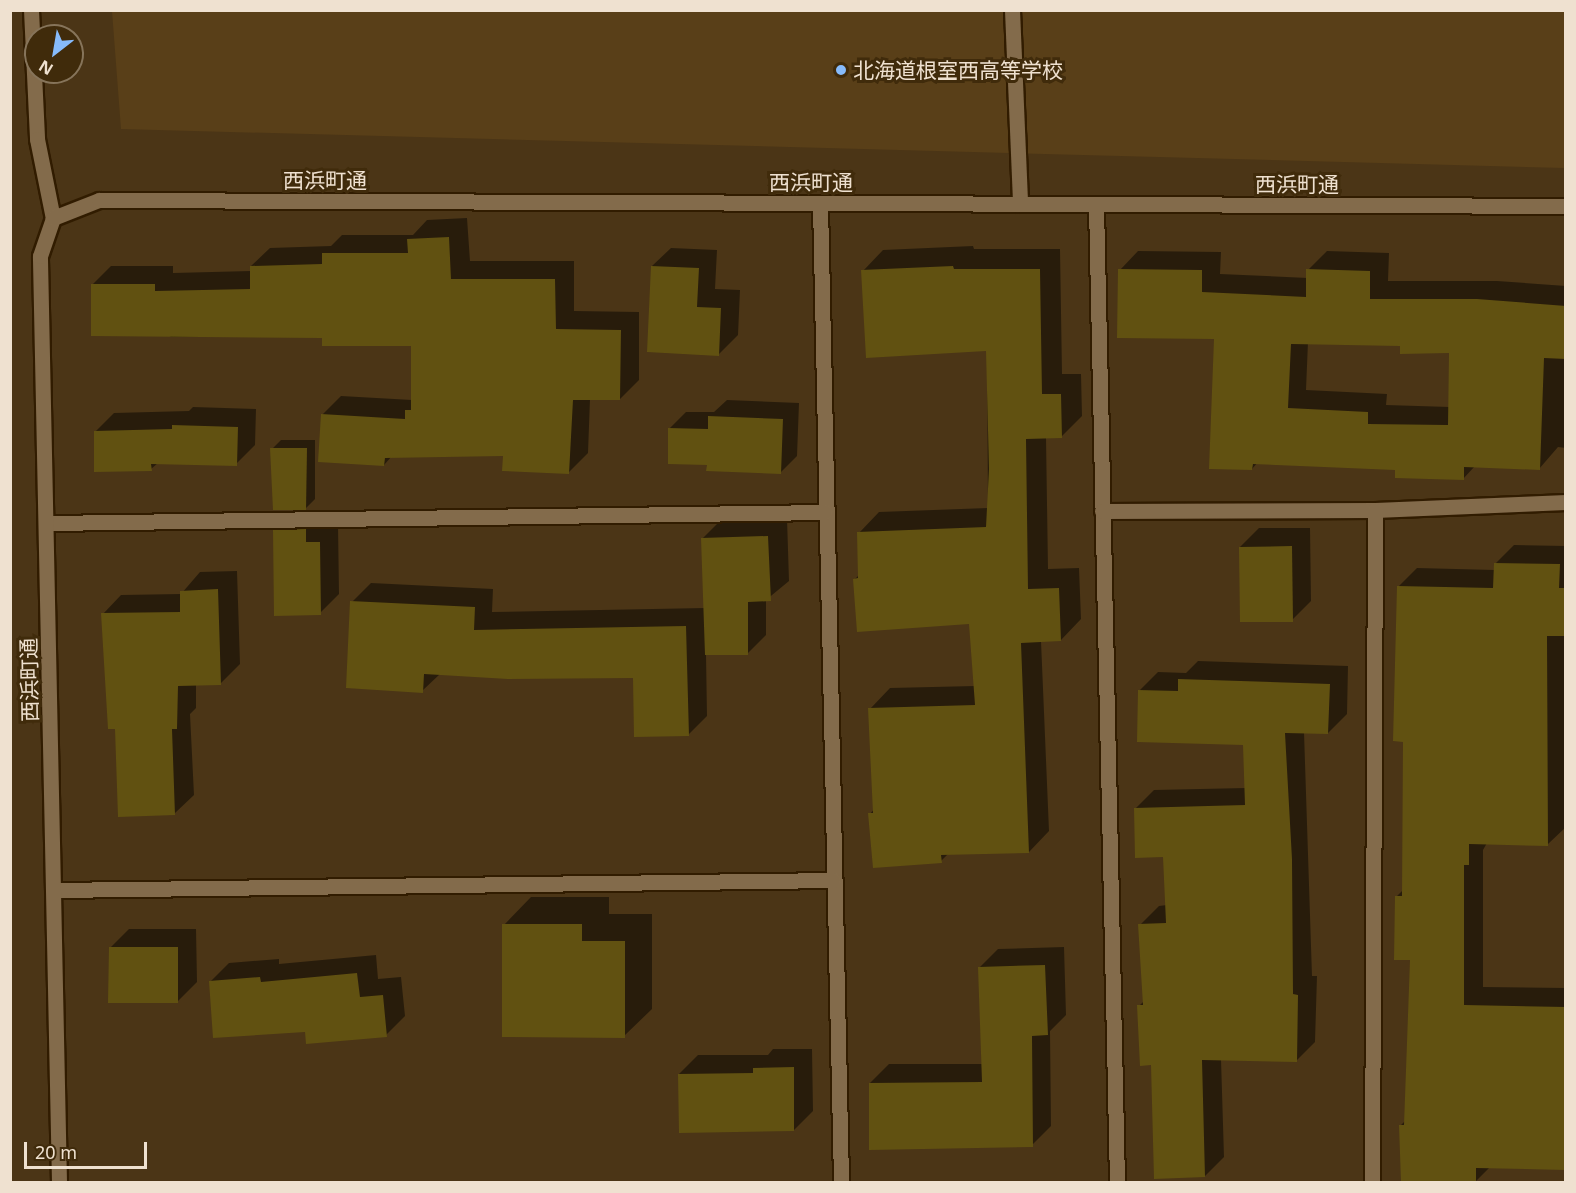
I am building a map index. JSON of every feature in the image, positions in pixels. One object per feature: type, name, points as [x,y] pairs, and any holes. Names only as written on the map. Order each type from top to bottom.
[{"type":"street","points":[[31,10],[36,140],[53,219]]},
{"type":"street","points":[[1012,10],[1020,204]]},
{"type":"street","name":"西浜町通","points":[[59,1182],[48,523],[40,256],[53,219],[99,200],[1566,206]]},
{"type":"street","points":[[820,203],[841,1182]]},
{"type":"street","points":[[1096,204],[1117,1182]]},
{"type":"street","points":[[1102,511],[1375,510],[1566,502]]},
{"type":"street","points":[[1372,1182],[1375,510]]},
{"type":"street","points":[[48,523],[825,512]]},
{"type":"street","points":[[53,890],[833,880]]},
{"type":"shaded area","name":"北海道根室西高等学校","points":[[112,11],[1565,11],[1565,168],[121,129]]},
{"type":"building","points":[[449,237],[451,279],[555,279],[556,329],[621,330],[620,400],[573,400],[569,474],[502,471],[503,456],[385,458],[384,466],[318,462],[321,414],[405,419],[405,410],[411,410],[411,346],[322,346],[322,338],[91,336],[91,284],[155,284],[155,291],[250,289],[250,266],[322,264],[322,253],[408,253],[407,239]]},
{"type":"building","points":[[651,266],[699,268],[697,307],[721,308],[719,356],[647,352]]},
{"type":"building","points":[[953,266],[954,269],[1040,269],[1042,394],[1061,394],[1062,438],[1026,439],[1028,589],[1059,588],[1061,641],[1021,643],[1029,853],[941,855],[942,863],[873,868],[868,813],[873,813],[868,708],[975,705],[969,624],[857,632],[853,579],[858,578],[857,532],[986,527],[989,469],[986,351],[866,358],[861,270]]},
{"type":"building","points":[[1118,269],[1202,270],[1202,292],[1306,297],[1306,269],[1370,271],[1370,299],[1477,299],[1566,306],[1566,359],[1544,358],[1540,470],[1464,467],[1464,480],[1395,478],[1395,470],[1253,464],[1252,470],[1209,469],[1214,339],[1117,338]],"holes":[[[1291,344],[1400,346],[1400,354],[1449,353],[1448,425],[1368,424],[1368,412],[1288,408]]]},
{"type":"building","points":[[708,416],[783,419],[781,474],[706,471],[707,465],[668,464],[668,428],[708,429]]},
{"type":"building","points":[[172,425],[238,427],[237,466],[151,464],[152,471],[94,472],[94,431],[172,429]]},
{"type":"building","points":[[270,448],[307,448],[306,510],[273,510]]},
{"type":"building","points":[[306,529],[306,542],[320,542],[321,615],[274,616],[273,530]]},
{"type":"building","points":[[768,536],[771,601],[748,602],[748,655],[705,655],[701,538]]},
{"type":"building","points":[[1292,546],[1293,622],[1240,622],[1239,547]]},
{"type":"building","points":[[1494,563],[1560,564],[1559,588],[1566,588],[1566,636],[1547,636],[1548,846],[1469,844],[1469,865],[1464,865],[1464,1005],[1566,1007],[1566,1170],[1476,1168],[1476,1182],[1401,1182],[1399,1125],[1404,1125],[1410,960],[1394,960],[1395,896],[1402,896],[1403,742],[1393,741],[1397,586],[1493,588]]},
{"type":"building","points":[[218,589],[221,685],[178,686],[177,729],[172,729],[175,815],[118,817],[115,729],[108,729],[101,613],[180,612],[180,591]]},
{"type":"building","points":[[350,601],[475,607],[474,630],[686,626],[689,736],[634,737],[633,678],[508,679],[424,674],[423,693],[346,688]]},
{"type":"building","points":[[1178,679],[1330,684],[1328,734],[1285,733],[1292,859],[1293,994],[1298,995],[1297,1062],[1202,1060],[1205,1177],[1154,1179],[1151,1065],[1140,1066],[1137,1005],[1143,1005],[1138,924],[1166,923],[1163,857],[1135,858],[1134,808],[1245,805],[1243,745],[1137,742],[1138,690],[1178,691]]},
{"type":"building","points":[[502,924],[582,924],[582,941],[625,941],[625,1038],[502,1037]]},
{"type":"building","points":[[109,947],[178,947],[178,1003],[108,1003]]},
{"type":"building","points":[[1045,965],[1048,1035],[1032,1036],[1033,1147],[869,1150],[869,1083],[982,1082],[978,967]]},
{"type":"building","points":[[357,973],[360,997],[383,995],[387,1037],[306,1044],[305,1032],[213,1038],[209,981],[260,977],[261,982]]},
{"type":"building","points":[[794,1067],[794,1131],[679,1133],[678,1074],[753,1073],[753,1068]]},
{"type":"place","name":"北海道根室西高等学校","points":[[841,70]]}]
